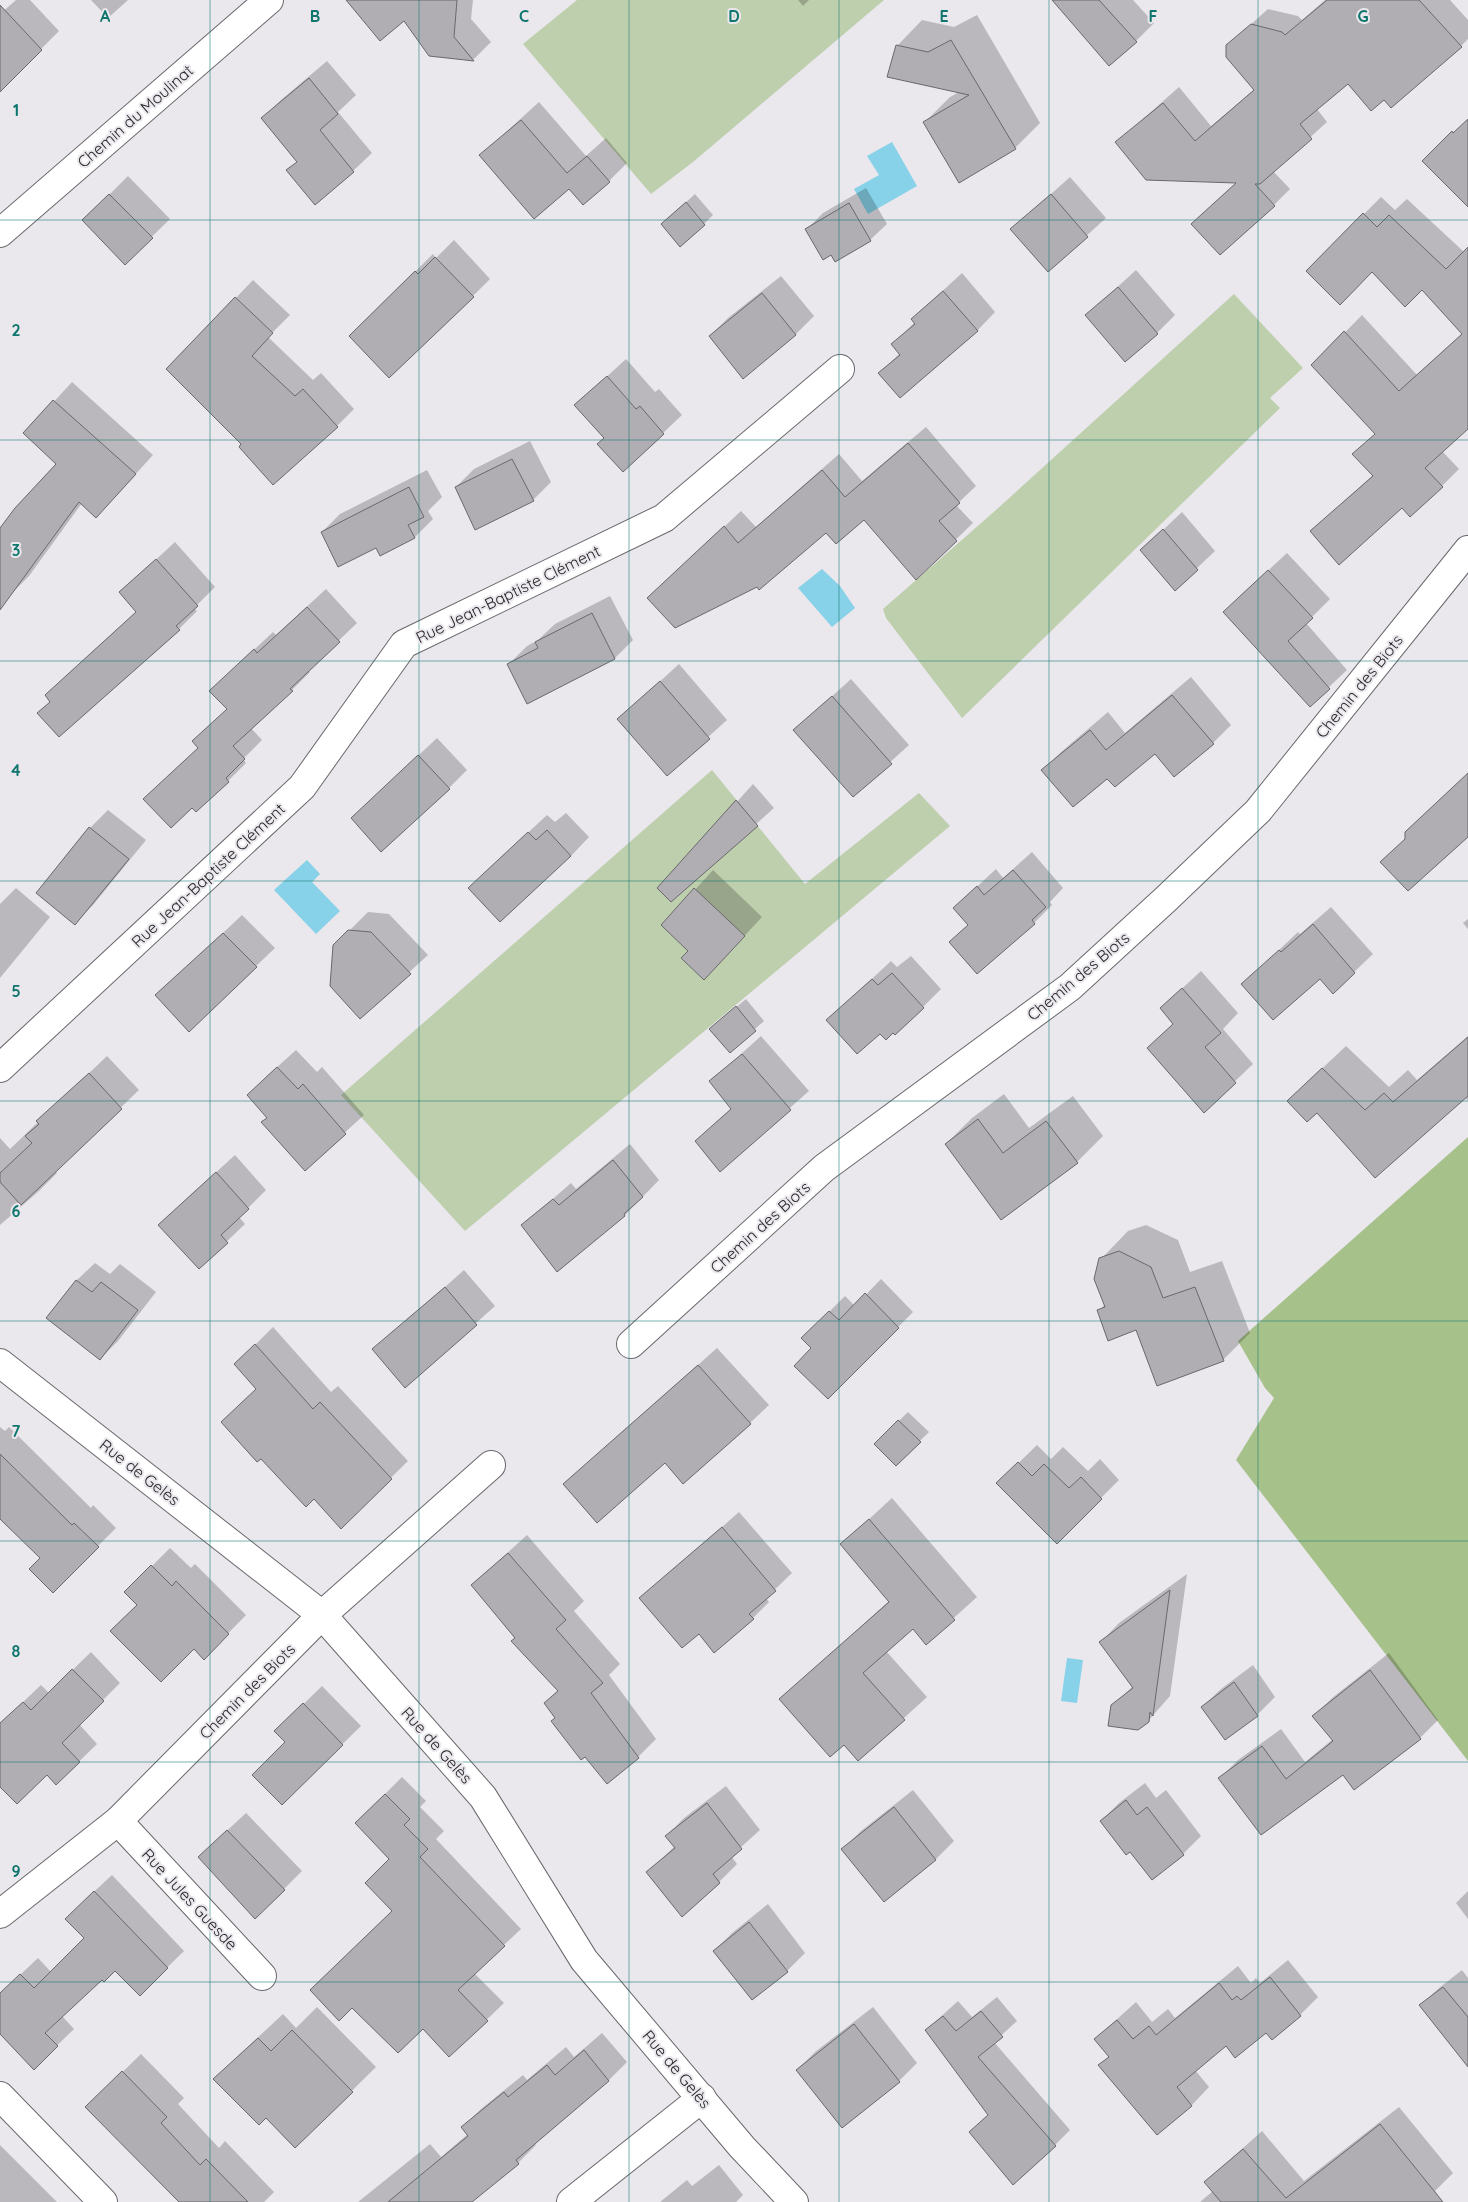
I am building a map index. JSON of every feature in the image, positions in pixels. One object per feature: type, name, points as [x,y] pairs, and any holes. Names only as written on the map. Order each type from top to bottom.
[{"type":"street","name":"Chemin du Moulinat","points":[[0,233],[269,0]]},
{"type":"street","name":"Rue Jean-Baptiste Clément","points":[[0,1068],[302,787],[404,644],[664,518],[840,369]]},
{"type":"street","name":"Chemin des Biots","points":[[631,1344],[824,1168],[1070,987],[1173,893],[1258,811],[1468,550]]},
{"type":"street","name":"Rue de Gelès","points":[[0,1363],[322,1615],[483,1797],[584,1960],[742,2147],[794,2202]]},
{"type":"street","name":"Chemin des Biots","points":[[0,1914],[118,1821],[322,1615],[491,1465]]},
{"type":"street","name":"Rue Jules Guesde","points":[[118,1821],[262,1976]]},
{"type":"street","points":[[0,2096],[102,2202]]},
{"type":"street","points":[[570,2202],[702,2098]]},
{"type":"green space","points":[[577,0],[884,0],[693,162],[651,194],[523,44]]},
{"type":"green space","points":[[1234,294],[1303,368],[1270,398],[1280,408],[962,718],[886,618],[883,609],[996,510]]},
{"type":"green space","points":[[712,770],[805,884],[919,793],[950,826],[465,1231],[341,1095]]},
{"type":"green space","points":[[1468,1137],[1468,1761],[1236,1460],[1274,1398],[1265,1388],[1238,1341]]},
{"type":"water","points":[[892,142],[917,186],[868,214],[854,189],[879,175],[867,156]]},
{"type":"water","points":[[822,569],[840,586],[855,608],[832,627],[798,588]]},
{"type":"water","points":[[307,860],[320,874],[312,882],[340,911],[316,934],[274,890]]},
{"type":"water","points":[[1067,1658],[1083,1660],[1077,1703],[1061,1701]]},
{"type":"building","points":[[346,0],[457,0],[454,37],[474,61],[429,56],[404,21],[380,41]]},
{"type":"building","points":[[1052,0],[1099,0],[1137,42],[1109,66]]},
{"type":"building","points":[[1327,0],[1419,0],[1462,47],[1391,108],[1384,100],[1371,111],[1348,84],[1300,124],[1312,139],[1260,184],[1255,184],[1275,206],[1220,255],[1191,224],[1236,183],[1146,180],[1115,142],[1163,103],[1195,141],[1254,90],[1226,57],[1226,45],[1251,24],[1282,32],[1285,35]]},
{"type":"building","points":[[0,5],[42,50],[0,92]]},
{"type":"building","points":[[951,40],[1016,149],[959,183],[923,122],[969,95],[887,77],[896,45],[928,52]]},
{"type":"building","points":[[309,78],[338,114],[320,130],[354,172],[315,205],[286,170],[297,162],[261,118]]},
{"type":"building","points":[[1468,119],[1468,207],[1422,161],[1452,131],[1453,133]]},
{"type":"building","points":[[521,120],[567,173],[587,156],[610,182],[583,205],[569,189],[534,219],[479,155]]},
{"type":"building","points":[[109,194],[153,238],[125,265],[82,220]]},
{"type":"building","points":[[1051,194],[1088,237],[1048,272],[1010,229]]},
{"type":"building","points":[[686,202],[705,225],[680,247],[661,224]]},
{"type":"building","points":[[849,203],[871,241],[835,262],[831,255],[823,260],[805,229]]},
{"type":"building","points":[[1363,213],[1377,227],[1389,215],[1446,269],[1468,247],[1468,429],[1425,468],[1443,487],[1410,517],[1402,508],[1339,565],[1310,531],[1373,476],[1352,454],[1375,434],[1311,365],[1344,331],[1399,391],[1462,334],[1422,290],[1405,307],[1372,272],[1340,305],[1306,271]]},
{"type":"building","points":[[435,257],[474,297],[389,378],[349,336],[415,271],[418,274]]},
{"type":"building","points":[[1118,287],[1158,334],[1125,362],[1085,315]]},
{"type":"building","points":[[943,291],[978,331],[900,398],[878,373],[900,355],[891,344],[915,324],[911,319]]},
{"type":"building","points":[[762,293],[796,335],[743,379],[709,336]]},
{"type":"building","points":[[235,297],[273,333],[252,356],[295,396],[303,389],[338,427],[273,485],[239,447],[241,444],[166,369]]},
{"type":"building","points":[[607,376],[636,409],[640,406],[664,434],[623,472],[597,444],[604,438],[574,405]]},
{"type":"building","points":[[53,400],[136,474],[96,518],[79,502],[0,610],[0,528],[15,508],[56,464],[23,433]]},
{"type":"building","points":[[908,443],[960,503],[939,521],[957,541],[916,580],[864,520],[836,544],[826,533],[759,590],[757,587],[675,628],[647,598],[724,526],[738,543],[822,470],[845,497]]},
{"type":"building","points":[[512,459],[534,501],[475,530],[455,487]]},
{"type":"building","points":[[409,487],[424,517],[408,525],[415,538],[380,556],[376,548],[338,567],[321,532]]},
{"type":"building","points":[[1163,529],[1198,570],[1175,591],[1140,550]]},
{"type":"building","points":[[156,559],[198,606],[176,626],[180,630],[59,737],[37,713],[50,702],[45,695],[136,612],[119,592]]},
{"type":"building","points":[[1268,570],[1313,618],[1288,641],[1330,689],[1310,707],[1223,612]]},
{"type":"building","points":[[307,607],[340,642],[290,689],[293,691],[233,746],[245,759],[226,778],[229,782],[196,812],[192,808],[171,828],[143,799],[198,748],[192,741],[227,709],[209,691],[254,649],[257,653]]},
{"type":"building","points":[[592,613],[615,659],[527,704],[507,664],[538,648],[535,642]]},
{"type":"building","points":[[660,681],[710,739],[667,776],[617,719]]},
{"type":"building","points":[[1172,695],[1214,744],[1174,777],[1155,754],[1115,787],[1107,779],[1073,807],[1041,770],[1090,730],[1106,750]]},
{"type":"building","points":[[832,696],[892,764],[853,797],[793,730]]},
{"type":"building","points":[[418,755],[450,789],[381,852],[351,818]]},
{"type":"building","points":[[1468,773],[1468,837],[1408,891],[1380,862],[1405,839],[1405,832]]},
{"type":"building","points":[[736,800],[758,826],[671,902],[657,888]]},
{"type":"building","points":[[89,827],[129,859],[75,925],[36,893]]},
{"type":"building","points":[[547,830],[571,856],[500,922],[468,888],[528,832],[536,840]]},
{"type":"building","points":[[1013,870],[1046,907],[1032,920],[1035,924],[977,974],[949,942],[968,925],[953,908],[977,886],[984,895]]},
{"type":"building","points":[[694,888],[745,936],[704,980],[681,958],[688,951],[661,925]]},
{"type":"building","points":[[1313,924],[1355,973],[1333,994],[1320,979],[1273,1020],[1241,984],[1279,950],[1281,952]]},
{"type":"building","points":[[348,930],[371,932],[411,974],[360,1019],[330,986],[333,945]]},
{"type":"building","points":[[223,933],[257,967],[189,1032],[155,995]]},
{"type":"building","points":[[892,973],[924,1008],[895,1035],[893,1033],[886,1040],[880,1034],[857,1054],[826,1020],[872,979],[878,985]]},
{"type":"building","points":[[1182,988],[1221,1033],[1205,1047],[1236,1083],[1204,1113],[1147,1048],[1173,1024],[1160,1008]]},
{"type":"building","points":[[736,1006],[756,1031],[730,1053],[709,1029]]},
{"type":"building","points":[[1468,1037],[1468,1096],[1375,1178],[1317,1113],[1307,1122],[1287,1101],[1322,1068],[1365,1110],[1384,1093],[1393,1102]]},
{"type":"building","points":[[742,1054],[791,1110],[720,1172],[695,1141],[731,1109],[709,1081]]},
{"type":"building","points":[[277,1067],[298,1089],[303,1084],[346,1134],[305,1171],[261,1122],[267,1118],[247,1095]]},
{"type":"building","points":[[89,1073],[122,1109],[21,1205],[0,1182],[0,1173],[32,1143],[25,1136],[39,1124],[36,1121]]},
{"type":"building","points":[[978,1119],[1003,1153],[1046,1121],[1078,1163],[1001,1220],[945,1144]]},
{"type":"building","points":[[613,1160],[643,1197],[624,1214],[625,1216],[557,1272],[521,1225],[553,1199],[559,1205]]},
{"type":"building","points":[[216,1172],[249,1209],[221,1235],[228,1243],[199,1269],[158,1225]]},
{"type":"building","points":[[1119,1251],[1151,1267],[1163,1298],[1195,1287],[1224,1361],[1157,1386],[1136,1330],[1108,1341],[1097,1310],[1105,1307],[1094,1279],[1099,1258]]},
{"type":"building","points":[[76,1280],[92,1292],[101,1282],[138,1310],[100,1360],[46,1318]]},
{"type":"building","points":[[445,1287],[477,1325],[405,1388],[372,1349]]},
{"type":"building","points":[[865,1293],[899,1328],[828,1399],[794,1366],[811,1348],[801,1338],[829,1311],[839,1320]]},
{"type":"building","points":[[255,1344],[313,1409],[320,1402],[392,1479],[341,1529],[314,1499],[306,1507],[261,1459],[257,1462],[221,1422],[256,1389],[234,1364]]},
{"type":"building","points":[[698,1365],[751,1424],[683,1484],[665,1463],[597,1523],[563,1484]]},
{"type":"building","points":[[898,1420],[921,1442],[896,1466],[874,1444]]},
{"type":"building","points":[[0,1454],[72,1525],[74,1523],[99,1547],[53,1593],[29,1569],[40,1558],[0,1519]]},
{"type":"building","points":[[1018,1462],[1032,1476],[1044,1464],[1069,1488],[1081,1477],[1102,1499],[1057,1544],[996,1483]]},
{"type":"building","points":[[869,1519],[955,1620],[926,1645],[913,1629],[863,1673],[905,1720],[858,1761],[844,1745],[830,1757],[779,1699],[889,1602],[840,1544]]},
{"type":"building","points":[[722,1527],[776,1591],[749,1614],[754,1619],[714,1653],[699,1634],[682,1648],[639,1598]]},
{"type":"building","points":[[508,1553],[566,1620],[556,1629],[603,1683],[591,1693],[639,1758],[607,1784],[585,1757],[581,1760],[551,1721],[555,1718],[544,1703],[558,1691],[511,1641],[515,1638],[471,1585]]},
{"type":"building","points":[[151,1565],[172,1586],[176,1581],[229,1634],[204,1660],[194,1649],[161,1682],[110,1631],[137,1605],[124,1592]]},
{"type":"building","points":[[1170,1590],[1153,1716],[1150,1712],[1149,1722],[1138,1730],[1108,1726],[1111,1705],[1133,1688],[1099,1642]]},
{"type":"building","points":[[72,1669],[104,1701],[62,1743],[80,1762],[56,1785],[47,1775],[17,1804],[0,1787],[0,1723],[23,1702],[31,1710]]},
{"type":"building","points":[[1370,1670],[1421,1739],[1354,1790],[1343,1775],[1261,1835],[1218,1778],[1262,1746],[1286,1779],[1333,1741],[1312,1716]]},
{"type":"building","points":[[1234,1682],[1258,1716],[1225,1740],[1201,1707]]},
{"type":"building","points":[[303,1703],[343,1745],[282,1805],[252,1775],[285,1742],[274,1731]]},
{"type":"building","points":[[385,1794],[410,1819],[404,1825],[428,1849],[420,1857],[505,1946],[458,1990],[488,2021],[449,2057],[423,2029],[398,2053],[352,2008],[339,2021],[310,1990],[392,1911],[365,1883],[389,1859],[355,1823]]},
{"type":"building","points":[[1126,1800],[1137,1815],[1147,1807],[1184,1855],[1152,1880],[1130,1852],[1126,1855],[1100,1821]]},
{"type":"building","points":[[707,1803],[742,1849],[713,1874],[720,1883],[682,1917],[646,1872],[675,1848],[665,1836]]},
{"type":"building","points":[[894,1807],[936,1860],[884,1902],[841,1849]]},
{"type":"building","points":[[227,1830],[285,1890],[255,1919],[198,1857]]},
{"type":"building","points":[[94,1891],[168,1968],[140,1996],[115,1971],[104,1982],[102,1980],[45,2033],[58,2046],[34,2070],[0,2034],[0,1993],[20,1974],[34,1988],[84,1938],[65,1919]]},
{"type":"building","points":[[749,1922],[788,1972],[752,2000],[713,1951]]},
{"type":"building","points":[[1270,1977],[1301,2016],[1272,2040],[1266,2033],[1235,2058],[1226,2046],[1177,2087],[1192,2106],[1157,2135],[1098,2065],[1109,2057],[1094,2039],[1117,2020],[1133,2039],[1149,2026],[1156,2035],[1219,1983],[1232,2000],[1237,1996],[1241,2000]]},
{"type":"building","points":[[1443,1987],[1468,2017],[1468,2067],[1419,2005]]},
{"type":"building","points":[[981,2011],[1003,2037],[978,2057],[1056,2146],[1013,2185],[969,2132],[988,2115],[925,2030],[943,2016],[956,2031]]},
{"type":"building","points":[[854,2024],[900,2082],[842,2128],[796,2070]]},
{"type":"building","points":[[292,2030],[353,2092],[295,2148],[266,2118],[259,2125],[213,2079],[258,2038],[271,2051]]},
{"type":"building","points":[[584,2050],[609,2081],[516,2160],[519,2164],[472,2202],[388,2202],[468,2136],[461,2127],[504,2092],[508,2097],[547,2065],[555,2075]]},
{"type":"building","points":[[122,2071],[167,2117],[161,2123],[200,2165],[206,2159],[248,2202],[179,2202],[85,2107]]},
{"type":"building","points":[[1380,2124],[1443,2202],[1221,2202],[1204,2182],[1243,2149],[1286,2198]]}]
